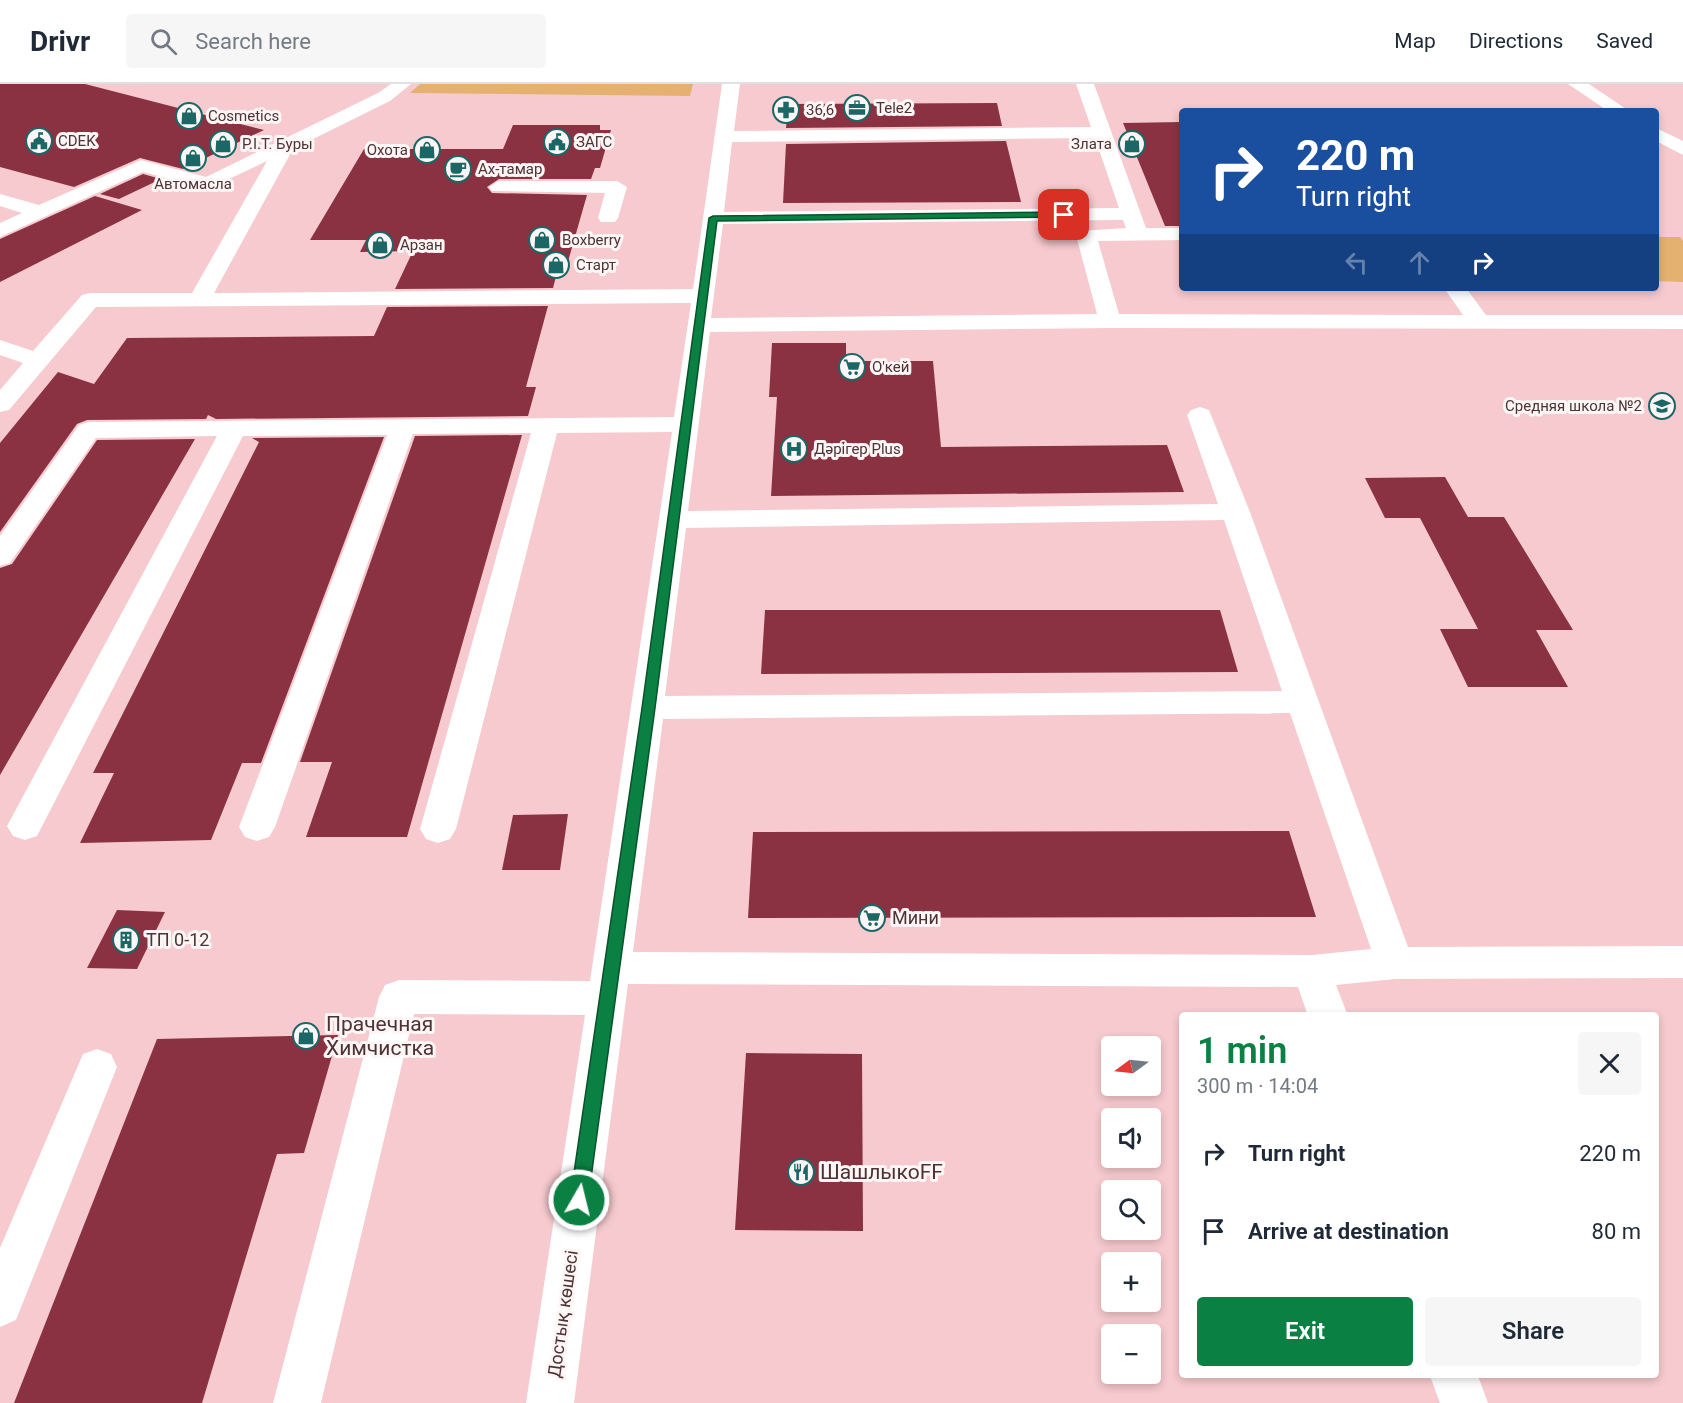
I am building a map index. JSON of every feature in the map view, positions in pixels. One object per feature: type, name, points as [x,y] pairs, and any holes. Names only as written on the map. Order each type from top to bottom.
[{"type":"street","points":[[0,230],[141,166],[208,183],[384,97],[402,84]]},
{"type":"street","name":"Достық көшесі","points":[[550,1403],[648,708],[731,84]]},
{"type":"street","points":[[1084,84],[1135,224]]},
{"type":"street","points":[[1577,84],[1615,108]]},
{"type":"street","points":[[724,136],[1102,132]]},
{"type":"street","points":[[1659,135],[1683,149]]},
{"type":"street","points":[[199,299],[285,146]]},
{"type":"street","points":[[499,187],[616,187],[608,218]]},
{"type":"street","points":[[0,200],[40,212]]},
{"type":"street","points":[[713,218],[1135,224],[1179,233]]},
{"type":"street","points":[[1110,321],[1086,235],[1135,224]]},
{"type":"street","points":[[1457,291],[1480,322]]},
{"type":"street","points":[[0,405],[90,300],[199,299],[1110,321],[1681,323]]},
{"type":"street","points":[[0,347],[38,362]]},
{"type":"street","points":[[1200,415],[1395,963]]},
{"type":"street","points":[[438,829],[546,424]]},
{"type":"street","points":[[0,557],[88,430],[684,424]]},
{"type":"street","points":[[257,826],[403,426]]},
{"type":"street","points":[[25,826],[234,428]]},
{"type":"street","points":[[672,520],[1236,512]]},
{"type":"street","points":[[648,708],[1302,702]]},
{"type":"street","points":[[297,1403],[399,996],[609,983],[1312,971],[1395,963],[1683,962]]},
{"type":"street","points":[[1312,971],[1327,1012]]},
{"type":"street","points":[[0,1304],[97,1066]]},
{"type":"street","points":[[1455,1378],[1464,1403]]},
{"type":"shaded area","points":[[420,84],[693,84],[690,96],[410,93]]},
{"type":"shaded area","points":[[1659,237],[1680,237],[1683,241],[1683,282],[1659,281]]},
{"type":"building","points":[[0,84],[85,84],[264,130],[183,169],[140,158],[74,187],[0,167]]},
{"type":"building","points":[[997,103],[1002,126],[786,128],[788,104]]},
{"type":"building","points":[[1179,122],[1179,226],[1165,226],[1123,123]]},
{"type":"building","points":[[513,125],[600,125],[600,130],[611,130],[600,168],[595,168],[591,179],[499,179],[487,187],[492,193],[587,195],[567,265],[559,265],[553,288],[395,289],[413,251],[360,252],[366,240],[310,240],[364,149],[503,149]]},
{"type":"building","points":[[1006,141],[1021,202],[783,203],[786,144]]},
{"type":"building","points":[[143,174],[161,179],[119,199],[100,194]]},
{"type":"building","points":[[95,196],[142,210],[0,282],[0,239]]},
{"type":"building","points":[[548,306],[526,387],[536,387],[528,416],[216,419],[208,415],[206,419],[87,420],[77,424],[0,532],[0,443],[58,372],[94,384],[127,338],[374,336],[387,307]]},
{"type":"building","points":[[772,343],[846,343],[846,361],[933,361],[941,447],[1167,445],[1184,492],[771,496],[777,397],[769,397]]},
{"type":"building","points":[[522,435],[407,837],[306,837],[332,762],[300,762],[415,436]]},
{"type":"building","points":[[384,437],[261,763],[242,763],[211,840],[80,843],[114,773],[93,773],[259,442],[252,438]]},
{"type":"building","points":[[195,439],[0,775],[0,568],[12,564],[97,440]]},
{"type":"building","points":[[1445,477],[1468,517],[1504,517],[1573,630],[1536,630],[1568,687],[1468,687],[1440,629],[1478,629],[1420,518],[1385,518],[1365,478]]},
{"type":"building","points":[[765,610],[1220,610],[1238,672],[761,674]]},
{"type":"building","points":[[568,814],[560,870],[502,870],[513,815]]},
{"type":"building","points":[[1289,831],[1316,917],[748,918],[753,832]]},
{"type":"building","name":"ТП 0-12","points":[[117,910],[165,912],[137,969],[87,968]]},
{"type":"building","points":[[338,1035],[304,1153],[277,1154],[202,1403],[14,1403],[157,1039]]},
{"type":"building","name":"ШашлыкоFF","points":[[746,1053],[862,1054],[863,1231],[735,1230]]},
{"type":"place","name":"Tele2","points":[[857,108]]},
{"type":"place","name":"36,6","points":[[786,110]]},
{"type":"place","name":"Cosmetics","points":[[189,116]]},
{"type":"place","name":"CDEK","points":[[39,141]]},
{"type":"place","name":"ЗАГС","points":[[557,142]]},
{"type":"place","name":"P.I.T. Буры","points":[[223,144]]},
{"type":"place","name":"Злата","points":[[1132,144]]},
{"type":"place","name":"Охота","points":[[427,150]]},
{"type":"place","name":"Автомасла","points":[[193,158]]},
{"type":"place","name":"Ах-тамар","points":[[458,169]]},
{"type":"place","name":"Boxberry","points":[[542,240]]},
{"type":"place","name":"Арзан","points":[[380,245]]},
{"type":"place","name":"Старт","points":[[556,265]]},
{"type":"place","name":"О'кей","points":[[852,367]]},
{"type":"place","name":"Средняя школа №2","points":[[1662,406]]},
{"type":"place","name":"Дәрігер Plus","points":[[794,449]]},
{"type":"place","name":"Мини","points":[[872,918]]},
{"type":"place","name":"ТП 0-12","points":[[126,940]]},
{"type":"place","name":"Прачечная Химчистка","points":[[306,1036]]},
{"type":"place","name":"ШашлыкоFF","points":[[801,1172]]},
{"type":"route","points":[[579,1200],[648,708],[713,218],[1064,215]]}]
